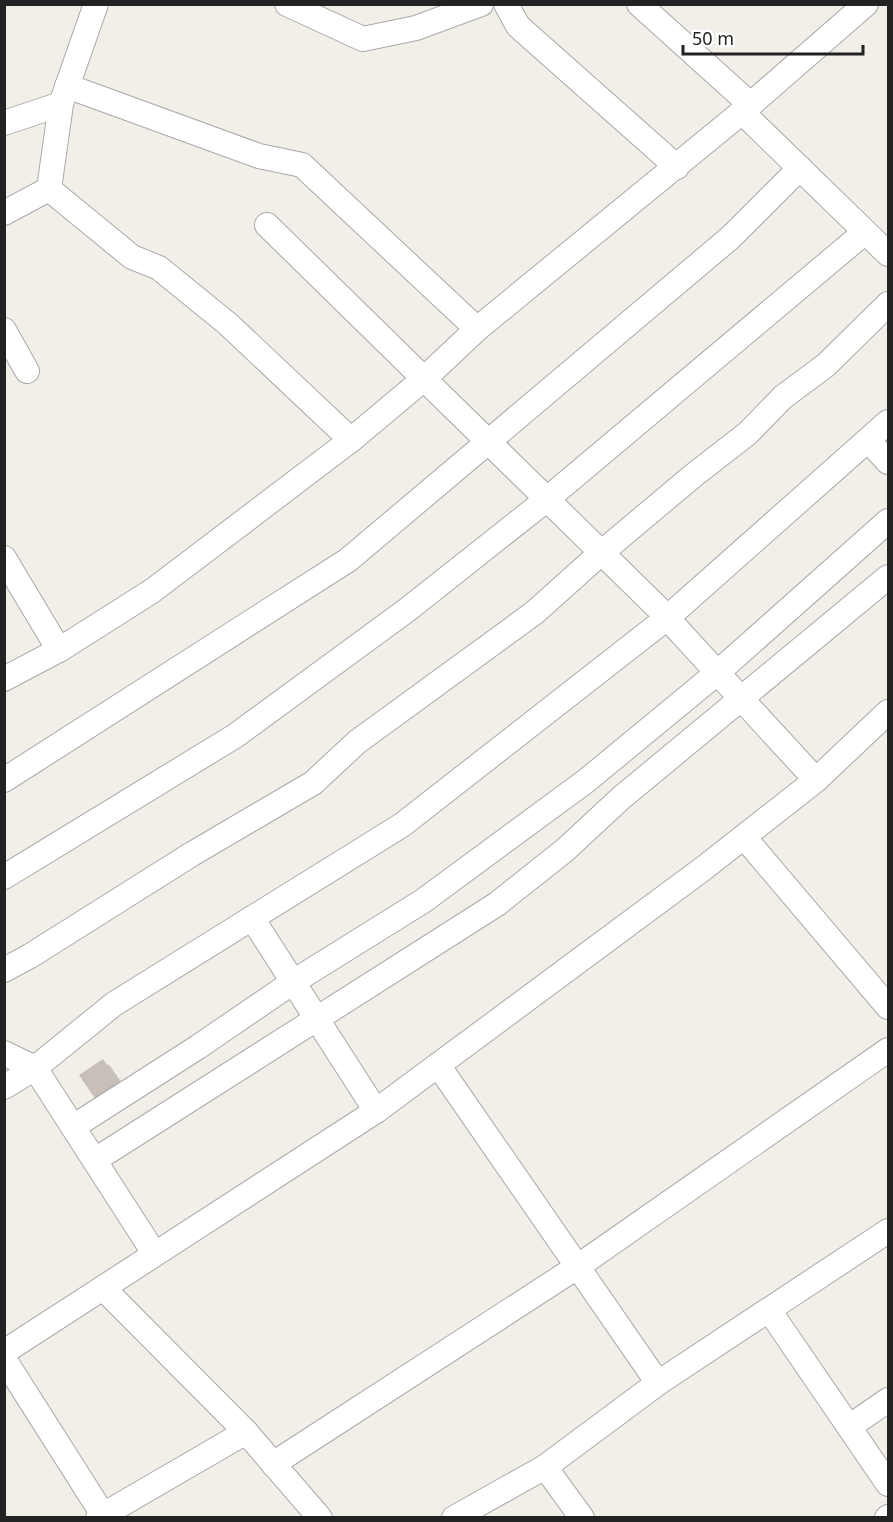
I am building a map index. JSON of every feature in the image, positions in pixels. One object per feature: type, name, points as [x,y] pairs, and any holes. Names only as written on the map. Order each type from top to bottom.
[{"type":"street","points":[[49,189],[64,95],[96,4]]},
{"type":"street","points":[[286,4],[363,39],[416,28],[481,4]]},
{"type":"street","points":[[506,4],[518,26],[677,167]]},
{"type":"street","points":[[639,4],[888,254]]},
{"type":"street","points":[[4,679],[59,650],[152,591],[351,440],[425,378],[477,329],[677,167],[866,4]]},
{"type":"street","points":[[4,123],[64,95],[259,156],[302,165],[477,329]]},
{"type":"street","points":[[4,780],[348,560],[732,237],[800,168]]},
{"type":"street","points":[[4,213],[49,189]]},
{"type":"street","points":[[49,189],[132,257],[159,268],[228,324],[351,440]]},
{"type":"street","points":[[267,225],[667,618],[816,780]]},
{"type":"street","points":[[4,877],[236,736],[407,610],[546,500],[865,232]]},
{"type":"street","points":[[4,970],[192,854],[313,783],[357,742],[534,613],[601,553],[748,433],[783,397],[826,365],[888,304]]},
{"type":"street","points":[[4,330],[27,371]]},
{"type":"street","points":[[4,1088],[35,1068],[114,1004],[402,825],[667,618],[888,422]]},
{"type":"street","points":[[868,440],[888,462]]},
{"type":"street","points":[[73,1127],[198,1047],[293,982],[423,901],[586,781],[717,673],[888,521]]},
{"type":"street","points":[[4,558],[59,650]]},
{"type":"street","points":[[95,1160],[497,904],[566,850],[621,798],[888,577]]},
{"type":"street","points":[[4,1352],[376,1111],[744,837],[816,780],[888,712]]},
{"type":"street","points":[[744,837],[888,1007]]},
{"type":"street","points":[[252,918],[376,1111]]},
{"type":"street","points":[[273,1464],[578,1267],[888,1050]]},
{"type":"street","points":[[4,1053],[35,1068],[154,1253]]},
{"type":"street","points":[[438,1065],[658,1383]]},
{"type":"street","points":[[454,1518],[545,1467],[658,1383],[888,1231]]},
{"type":"street","points":[[103,1288],[246,1432],[320,1518]]},
{"type":"street","points":[[769,1310],[888,1484]]},
{"type":"street","points":[[4,1359],[102,1516],[246,1432]]},
{"type":"street","points":[[849,1427],[888,1400]]},
{"type":"street","points":[[545,1467],[582,1518]]},
{"type":"building","points":[[103,1059],[120,1083],[96,1100],[79,1075]]}]
